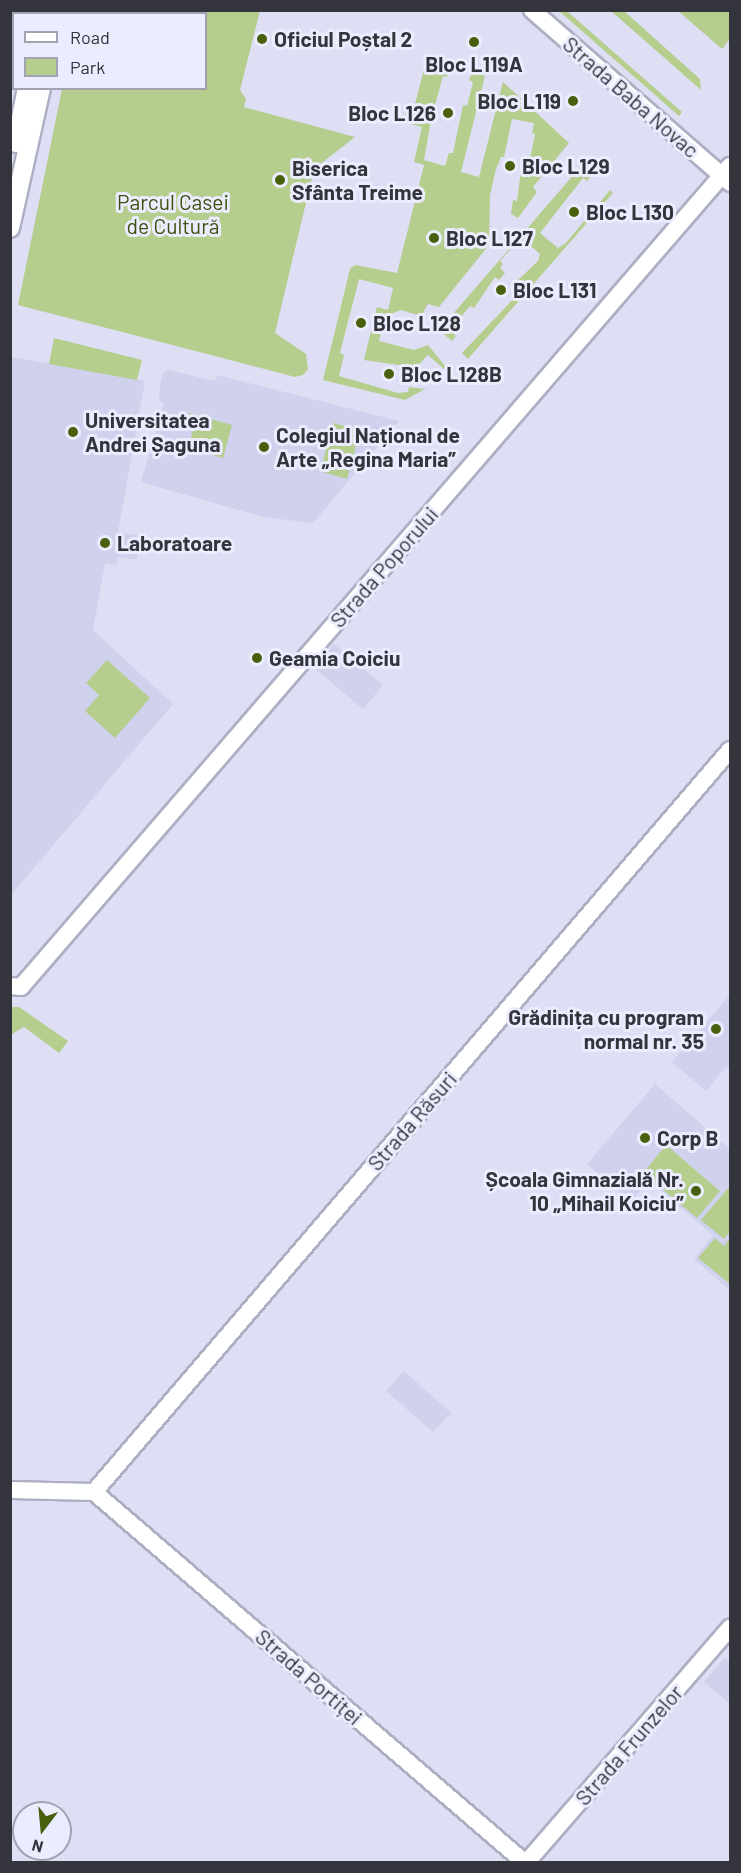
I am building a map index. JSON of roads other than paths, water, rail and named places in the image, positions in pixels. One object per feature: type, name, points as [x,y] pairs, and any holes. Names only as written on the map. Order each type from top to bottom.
[{"type":"main road","points":[[10,172],[27,90]]},
{"type":"main road","points":[[10,228],[41,90]]},
{"type":"street","name":"Strada Baba Novac","points":[[532,10],[728,175]]},
{"type":"street","name":"Strada Poporului","points":[[10,987],[21,987],[728,175]]},
{"type":"street","name":"Strada Răsuri","points":[[94,1492],[730,750]]},
{"type":"street","points":[[10,1490],[94,1492]]},
{"type":"street","name":"Strada Portiței","points":[[94,1492],[525,1863]]},
{"type":"street","name":"Strada Frunzelor","points":[[525,1863],[730,1628]]},
{"type":"place","name":"Oficiul Poștal 2","points":[[262,39]]},
{"type":"place","name":"Bloc L119A","points":[[474,42]]},
{"type":"place","name":"Bloc L119","points":[[573,101]]},
{"type":"place","name":"Bloc L126","points":[[448,113]]},
{"type":"place","name":"Bloc L129","points":[[510,166]]},
{"type":"place","name":"Biserica Sfânta Treime","points":[[280,180]]},
{"type":"place","name":"Bloc L130","points":[[574,212]]},
{"type":"place","name":"Bloc L127","points":[[434,238]]},
{"type":"place","name":"Bloc L131","points":[[501,290]]},
{"type":"place","name":"Bloc L128","points":[[361,323]]},
{"type":"place","name":"Bloc L128B","points":[[389,374]]},
{"type":"place","name":"Universitatea Andrei Șaguna","points":[[73,432]]},
{"type":"place","name":"Colegiul Național de Arte „Regina Maria”","points":[[264,447]]},
{"type":"place","name":"Laboratoare","points":[[105,543]]},
{"type":"place","name":"Geamia Coiciu","points":[[257,658]]},
{"type":"place","name":"Grădinița cu program normal nr. 35","points":[[716,1029]]},
{"type":"place","name":"Corp B","points":[[645,1138]]},
{"type":"place","name":"Școala Gimnazială Nr. 10 „Mihail Koiciu”","points":[[696,1191]]},
{"type":"park label","name":"Parcul Casei de Cultură","points":[[173,214]]}]
